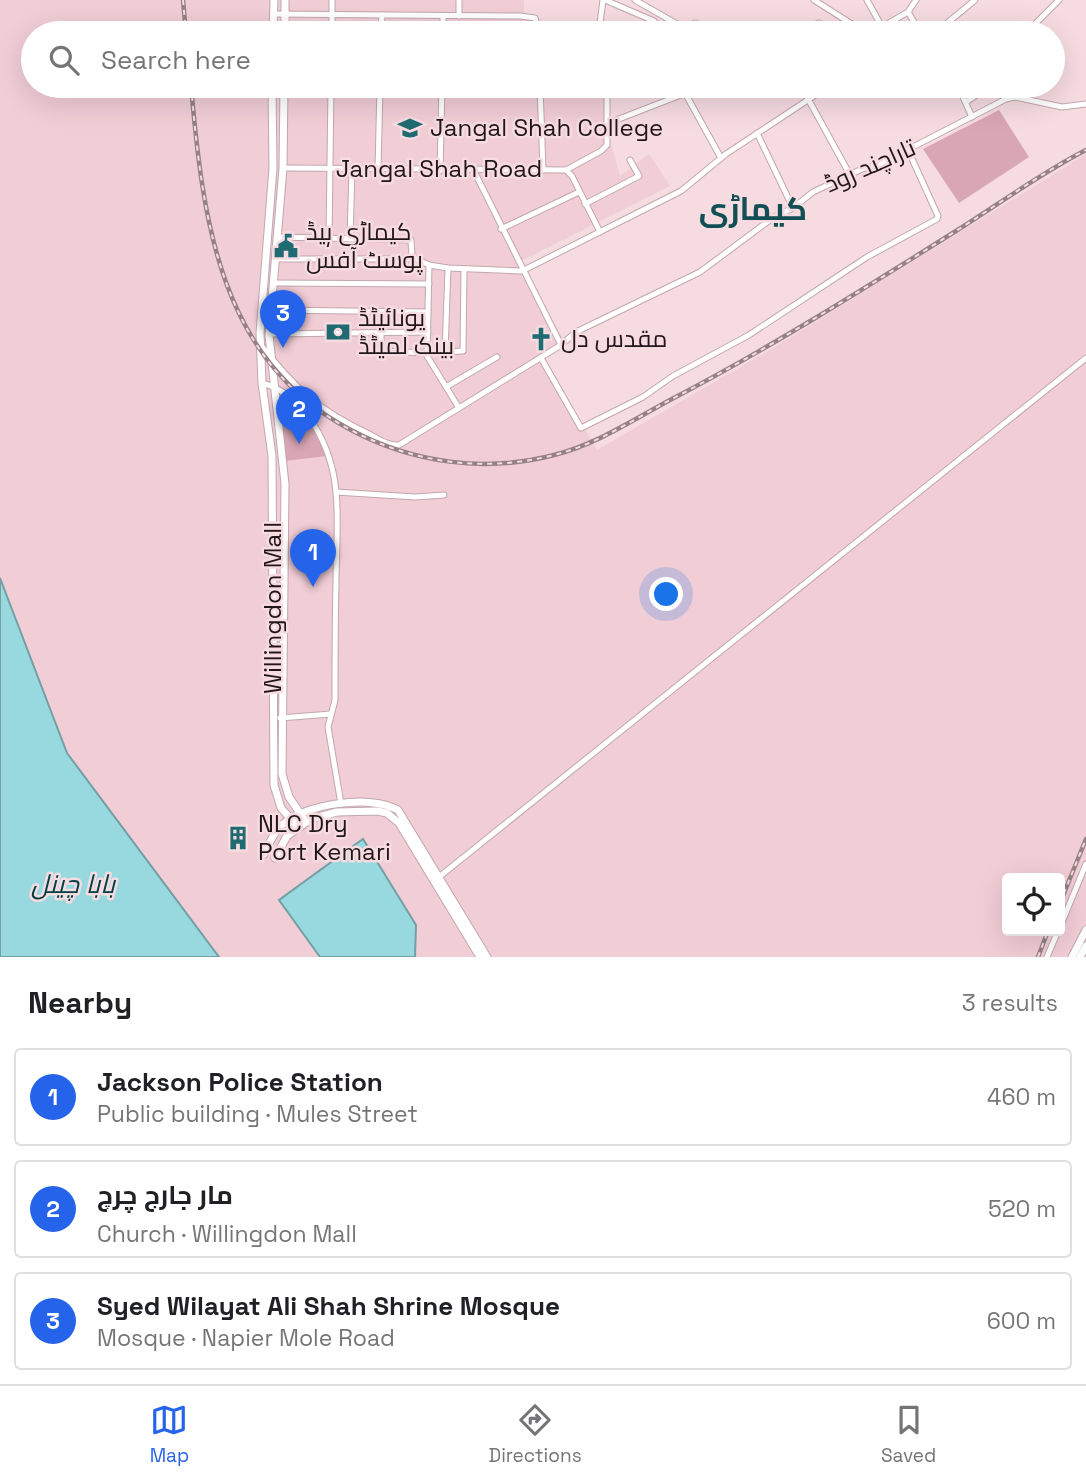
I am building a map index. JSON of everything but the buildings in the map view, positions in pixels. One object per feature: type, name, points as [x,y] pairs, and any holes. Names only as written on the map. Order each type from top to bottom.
[{"type":"main road","points":[[273,21],[274,0]]},
{"type":"main road","points":[[285,0],[285,21]]},
{"type":"main road","name":"Willingdon Mall","points":[[272,98],[273,168],[260,344],[262,383],[272,456],[275,792],[281,808],[298,827]]},
{"type":"main road","name":"Willingdon Mall","points":[[284,98],[283,168],[270,334],[273,387],[285,484],[283,782],[289,797],[306,822]]},
{"type":"main road","points":[[264,854],[279,828],[300,813],[341,804],[377,802],[389,805],[398,810],[487,957]]},
{"type":"main road","points":[[275,858],[287,836],[306,822],[337,812],[377,811],[393,817],[480,957]]},
{"type":"main road","points":[[1072,957],[1086,930]]},
{"type":"main road","points":[[1080,957],[1086,946]]},
{"type":"street","points":[[332,0],[332,21]]},
{"type":"street","points":[[459,0],[459,16]]},
{"type":"street","points":[[601,21],[604,0],[654,20]]},
{"type":"street","points":[[635,0],[672,21]]},
{"type":"street","points":[[814,0],[847,21]]},
{"type":"street","points":[[867,0],[879,21]]},
{"type":"street","points":[[892,21],[908,12],[916,0]]},
{"type":"street","points":[[949,21],[975,0]]},
{"type":"street","points":[[1039,21],[1059,0]]},
{"type":"street","points":[[908,12],[913,21]]},
{"type":"street","points":[[273,14],[459,16],[533,18],[536,21]]},
{"type":"street","points":[[382,15],[382,21]]},
{"type":"street","points":[[443,16],[443,21]]},
{"type":"street","points":[[329,239],[331,98]]},
{"type":"street","points":[[378,169],[380,98]]},
{"type":"street","points":[[440,170],[442,98]]},
{"type":"street","points":[[540,98],[543,170]]},
{"type":"street","points":[[566,170],[607,145],[607,98]]},
{"type":"street","points":[[606,124],[672,98]]},
{"type":"street","points":[[688,98],[721,158]]},
{"type":"street","points":[[964,98],[972,117]]},
{"type":"street","points":[[966,102],[972,98]]},
{"type":"street","name":"تاراچند روڈ","points":[[272,358],[292,383],[315,404],[347,424],[391,445],[404,443],[541,358],[576,332],[700,272],[813,192],[878,165],[1010,98]]},
{"type":"street","name":"تاراچند روڈ","points":[[1020,98],[1062,107],[1086,104]]},
{"type":"street","points":[[276,259],[413,259],[448,268],[522,271],[681,191],[721,158],[807,99],[850,175]]},
{"type":"street","points":[[757,133],[793,208]]},
{"type":"street","points":[[541,358],[581,428],[643,397],[673,376],[755,332],[867,257],[937,219],[908,150]]},
{"type":"street","points":[[585,204],[639,176],[630,160]]},
{"type":"street","name":"Jangal Shah Road","points":[[283,168],[566,170],[572,176],[600,232]]},
{"type":"street","points":[[350,239],[352,169]]},
{"type":"street","points":[[474,171],[561,345]]},
{"type":"street","points":[[501,229],[579,192]]},
{"type":"street","points":[[277,237],[411,240],[413,259]]},
{"type":"street","points":[[429,265],[427,353],[459,408]]},
{"type":"street","points":[[445,352],[448,268]]},
{"type":"street","points":[[381,333],[384,351],[427,353],[459,352],[463,349],[464,269]]},
{"type":"street","points":[[273,284],[429,284]]},
{"type":"street","points":[[273,310],[428,312]]},
{"type":"street","points":[[270,334],[428,332]]},
{"type":"street","points":[[260,344],[272,358]]},
{"type":"street","points":[[446,387],[497,357]]},
{"type":"street","points":[[439,877],[1086,358]]},
{"type":"street","points":[[262,383],[289,396],[307,415],[328,455],[336,492],[335,701],[328,727],[341,804]]},
{"type":"street","points":[[336,492],[415,497],[444,495]]},
{"type":"street","points":[[274,719],[331,714]]},
{"type":"street","points":[[1065,915],[1086,864]]},
{"type":"street","points":[[1047,957],[1056,936]]},
{"type":"shaded area","points":[[0,0],[524,0],[524,18],[529,21],[21,21],[21,98],[607,98],[610,140],[620,176],[649,154],[670,186],[519,262],[565,342],[543,356],[597,450],[780,344],[1086,154],[1086,957],[415,957],[416,925],[279,900],[319,957],[219,957],[67,753],[0,578]]},
{"type":"shaded area","points":[[999,110],[1029,157],[959,203],[923,149]]},
{"type":"shaded area","points":[[273,387],[299,409],[327,456],[284,461]]},
{"type":"water","name":"بابا چینل","points":[[0,578],[67,753],[219,957],[0,957]]},
{"type":"water","points":[[363,839],[416,925],[415,957],[320,957],[279,900]]},
{"type":"railway","points":[[183,0],[185,21]]},
{"type":"railway","points":[[192,98],[202,187],[212,236],[226,282],[246,326],[272,366],[307,401],[351,430],[399,450],[424,457],[476,464],[554,455],[613,431],[814,318],[1086,150]]},
{"type":"railway","points":[[1065,891],[1086,839]]},
{"type":"railway","points":[[1038,957],[1046,936]]},
{"type":"place","name":"Jangal Shah College","points":[[410,128]]},
{"type":"place","name":"کیماڑی ہیڈ پوسٹ آفس","points":[[286,246]]},
{"type":"place","name":"یونائیٹڈ بینک لمیٹڈ","points":[[338,332]]},
{"type":"place","name":"مقدس دل","points":[[541,339]]},
{"type":"place","name":"Syed Wilayat Ali Shah Shrine Mosque","points":[[283,348]]},
{"type":"place","name":"مار جارج چرچ","points":[[299,444]]},
{"type":"place","name":"Jackson Police Station","points":[[313,587]]},
{"type":"place","name":"NLC Dry Port Kemari","points":[[238,838]]},
{"type":"district","name":"کیماڑی","points":[[753,209]]}]
